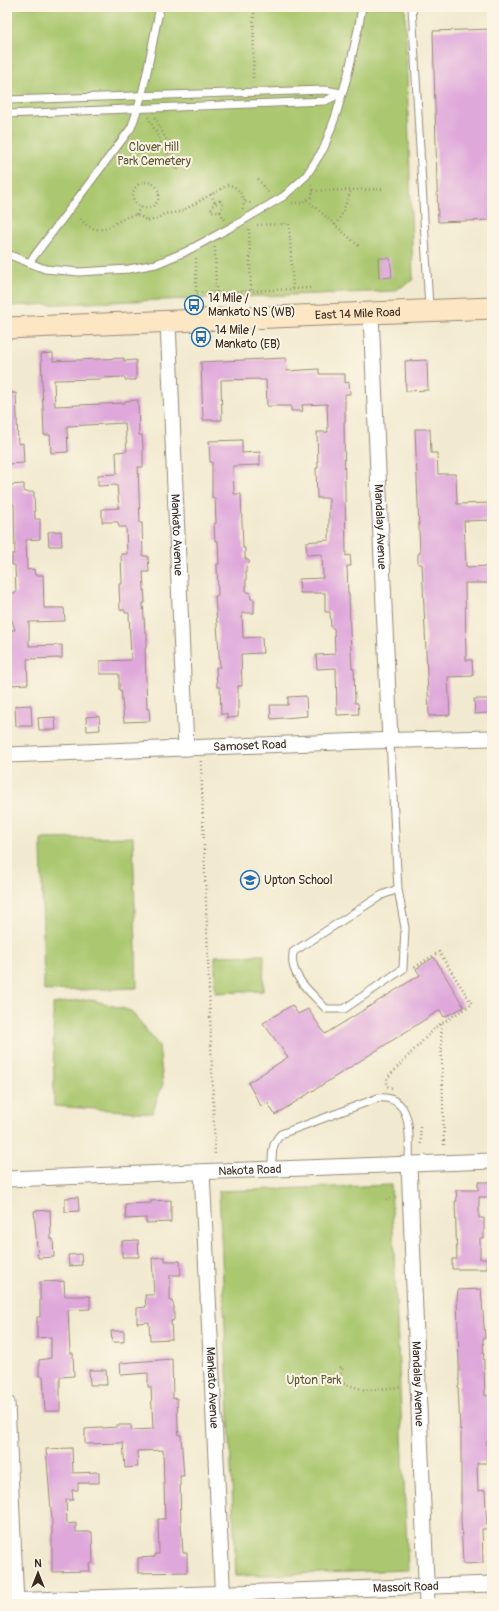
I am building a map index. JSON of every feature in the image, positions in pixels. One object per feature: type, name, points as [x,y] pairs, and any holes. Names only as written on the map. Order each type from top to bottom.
[{"type":"main road","name":"East 14 Mile Road","points":[[7,328],[429,312],[492,308]]},
{"type":"street","name":"Mandalay Avenue","points":[[371,314],[390,740]]},
{"type":"street","name":"Mankato Avenue","points":[[168,322],[186,748]]},
{"type":"street","name":"Samoset Road","points":[[7,755],[390,740],[492,738]]},
{"type":"street","name":"Nakota Road","points":[[7,1179],[492,1161]]},
{"type":"street","name":"Mandalay Avenue","points":[[409,1164],[427,1604]]},
{"type":"street","name":"Mankato Avenue","points":[[202,1172],[222,1599]]},
{"type":"street","points":[[7,1403],[13,1602]]},
{"type":"street","name":"Massoit Road","points":[[13,1602],[222,1599],[426,1586],[492,1584]]},
{"type":"lane","points":[[29,263],[130,128],[143,107],[140,96],[160,7]]},
{"type":"lane","points":[[7,254],[45,269],[79,272],[129,269],[156,264],[214,236],[284,196],[306,176],[324,148],[342,93],[362,7]]},
{"type":"lane","points":[[412,7],[429,312]]},
{"type":"lane","points":[[7,100],[325,90],[342,93]]},
{"type":"lane","points":[[7,114],[143,107],[325,101],[342,93]]},
{"type":"lane","points":[[390,740],[398,889],[405,928],[403,969],[344,1009],[326,1009],[306,988],[298,976],[292,964],[293,952],[382,895],[398,889]]},
{"type":"lane","points":[[272,1169],[273,1145],[275,1140],[281,1134],[378,1098],[387,1098],[398,1101],[406,1112],[409,1164]]},
{"type":"path","points":[[252,92],[254,7]]},
{"type":"path","points":[[143,107],[166,139],[172,142],[169,147],[158,148],[161,142],[166,139]]},
{"type":"path","points":[[143,107],[161,142]]},
{"type":"path","points":[[165,148],[176,170],[181,168],[169,147]]},
{"type":"path","points":[[258,179],[275,202]]},
{"type":"path","points":[[149,181],[156,186],[159,195],[158,199],[156,203],[149,208],[140,207],[134,201],[132,196],[134,188],[140,182],[149,181]]},
{"type":"path","points":[[80,219],[92,228],[101,229],[110,227],[136,215],[148,221],[157,219],[164,214],[180,212],[228,185],[234,185],[246,202]]},
{"type":"path","points":[[313,191],[382,189]]},
{"type":"path","points":[[335,225],[342,214],[351,190]]},
{"type":"path","points":[[210,194],[215,203]]},
{"type":"path","points":[[307,200],[360,247]]},
{"type":"path","points":[[220,201],[223,203],[220,212],[211,210],[215,203],[220,201]]},
{"type":"path","points":[[136,215],[140,207]]},
{"type":"path","points":[[251,290],[248,226],[289,224],[293,289]]},
{"type":"path","points":[[214,236],[216,292]]},
{"type":"path","points":[[195,246],[196,293],[310,288]]},
{"type":"path","points":[[200,757],[215,1155]]},
{"type":"path","points":[[397,1090],[387,1086],[387,1078],[436,1027],[472,1004],[439,952],[413,968]]},
{"type":"path","points":[[441,1024],[444,1146]]},
{"type":"path","points":[[420,1125],[421,1147]]},
{"type":"path","points":[[386,1200],[393,1198]]},
{"type":"path","points":[[340,1367],[343,1368],[338,1382],[365,1390],[401,1387]]},
{"type":"green space","name":"Clover Hill Park Cemetery","points":[[7,7],[405,7],[413,280],[394,291],[7,306]]},
{"type":"green space","points":[[133,837],[137,988],[44,991],[41,839]]},
{"type":"green space","points":[[264,955],[263,991],[215,993],[215,956]]},
{"type":"green space","points":[[89,999],[131,1011],[159,1046],[163,1084],[152,1113],[54,1106],[53,1004]]},
{"type":"green space","name":"Upton Park","points":[[391,1185],[408,1570],[236,1576],[219,1191]]},
{"type":"building","points":[[492,29],[492,220],[438,222],[433,31]]},
{"type":"building","points":[[378,258],[390,258],[392,277],[379,278]]},
{"type":"building","points":[[53,353],[53,361],[124,358],[124,361],[136,360],[136,380],[125,380],[124,377],[54,380],[55,406],[125,403],[125,401],[138,400],[139,435],[142,435],[143,447],[143,467],[138,467],[140,523],[142,523],[143,556],[148,556],[149,572],[143,572],[145,603],[143,603],[145,632],[147,632],[147,643],[145,650],[147,709],[149,709],[150,721],[124,722],[121,690],[119,690],[119,674],[100,674],[100,661],[131,660],[129,613],[125,613],[125,610],[120,610],[119,584],[122,584],[121,554],[127,554],[126,527],[119,527],[118,522],[102,522],[102,509],[119,508],[117,485],[98,486],[98,475],[117,474],[116,452],[127,451],[125,423],[67,426],[68,452],[51,453],[50,435],[44,435],[41,354]]},
{"type":"building","points":[[286,358],[287,371],[319,369],[319,374],[345,374],[345,383],[349,382],[350,394],[345,394],[344,422],[346,556],[350,555],[351,566],[347,566],[352,668],[354,669],[355,703],[358,703],[359,714],[337,715],[336,668],[317,669],[316,655],[335,654],[334,628],[331,628],[330,612],[325,612],[325,593],[300,593],[299,579],[323,578],[322,554],[307,555],[306,542],[329,540],[329,498],[317,498],[316,468],[318,468],[317,432],[328,432],[327,404],[302,405],[303,411],[291,411],[291,406],[267,406],[266,380],[221,380],[222,420],[203,420],[201,362]]},
{"type":"building","points":[[427,360],[428,390],[406,391],[405,361]]},
{"type":"building","points":[[7,393],[16,393],[18,444],[23,443],[24,463],[7,464]]},
{"type":"building","points":[[415,429],[430,429],[431,453],[437,453],[438,474],[456,474],[457,504],[492,503],[492,520],[464,521],[466,567],[492,566],[492,583],[465,583],[466,660],[472,660],[473,676],[448,677],[450,715],[429,716],[422,564],[418,564],[418,554],[420,553]]},
{"type":"building","points":[[242,440],[242,453],[260,452],[260,465],[233,466],[234,494],[241,494],[243,548],[245,548],[245,558],[250,562],[246,566],[246,592],[250,592],[251,599],[254,599],[254,613],[242,613],[243,638],[262,637],[263,653],[241,654],[242,686],[238,686],[238,717],[227,718],[227,714],[221,714],[220,687],[217,687],[216,667],[220,667],[215,596],[218,596],[217,564],[219,564],[218,541],[215,541],[215,498],[212,498],[212,462],[210,462],[209,441]]},
{"type":"building","points":[[24,484],[24,492],[34,492],[35,519],[40,519],[40,539],[26,540],[27,570],[34,569],[35,575],[43,575],[44,608],[64,608],[65,621],[29,622],[29,646],[62,645],[62,658],[27,659],[28,684],[12,685],[10,630],[15,630],[9,611],[9,604],[10,593],[16,593],[15,565],[12,565],[12,554],[15,554],[14,504],[9,504],[8,485]]},
{"type":"building","points":[[61,531],[62,546],[49,546],[48,532]]},
{"type":"building","points":[[306,696],[307,716],[271,719],[270,705],[288,705],[288,697]]},
{"type":"building","points":[[474,699],[489,699],[489,713],[475,714]]},
{"type":"building","points":[[31,705],[32,726],[16,726],[15,706]]},
{"type":"building","points":[[99,716],[100,730],[87,731],[86,717]]},
{"type":"building","points":[[55,717],[56,730],[39,730],[38,718]]},
{"type":"building","points":[[434,957],[464,1007],[444,1017],[440,1010],[275,1115],[268,1103],[261,1106],[248,1083],[288,1057],[263,1023],[292,1005],[298,1014],[308,1009],[325,1034],[420,975],[416,969]]},
{"type":"building","points":[[478,1182],[491,1182],[492,1197],[479,1197],[479,1218],[484,1218],[484,1238],[480,1238],[480,1259],[487,1259],[487,1269],[452,1269],[452,1259],[457,1259],[456,1190],[478,1190]]},
{"type":"building","points":[[78,1197],[79,1211],[65,1212],[65,1198]]},
{"type":"building","points":[[171,1200],[171,1222],[146,1223],[146,1218],[126,1219],[125,1204],[151,1203],[151,1201]]},
{"type":"building","points":[[50,1210],[51,1239],[53,1239],[54,1257],[38,1258],[34,1211]]},
{"type":"building","points":[[138,1240],[139,1257],[122,1257],[122,1241]]},
{"type":"building","points":[[81,1254],[82,1265],[69,1266],[68,1255]]},
{"type":"building","points":[[165,1257],[165,1261],[180,1261],[181,1275],[170,1275],[170,1301],[172,1301],[174,1307],[174,1320],[171,1321],[172,1339],[150,1340],[149,1322],[137,1323],[137,1308],[146,1307],[145,1295],[154,1295],[152,1258]]},
{"type":"building","points":[[64,1281],[65,1296],[90,1296],[90,1309],[68,1310],[70,1353],[73,1353],[74,1376],[60,1377],[60,1411],[45,1411],[43,1376],[39,1376],[39,1360],[51,1358],[51,1337],[37,1338],[37,1317],[40,1317],[40,1282]]},
{"type":"building","points":[[481,1289],[485,1338],[483,1338],[485,1396],[492,1395],[492,1440],[487,1441],[487,1463],[477,1463],[478,1491],[485,1490],[487,1529],[482,1529],[483,1563],[463,1564],[457,1298],[458,1290]]},
{"type":"building","points":[[111,1331],[124,1331],[124,1342],[112,1342]]},
{"type":"building","points":[[172,1359],[173,1399],[177,1398],[178,1428],[179,1435],[181,1435],[184,1476],[180,1476],[181,1524],[183,1553],[187,1553],[187,1572],[138,1573],[138,1558],[155,1557],[155,1554],[159,1554],[158,1519],[165,1519],[163,1450],[137,1451],[138,1467],[125,1468],[123,1443],[85,1444],[85,1429],[117,1427],[116,1425],[131,1425],[131,1430],[153,1429],[151,1387],[148,1387],[148,1373],[121,1375],[120,1363]]},
{"type":"building","points":[[89,1370],[106,1370],[107,1385],[90,1385]]},
{"type":"building","points":[[72,1448],[73,1473],[99,1472],[99,1483],[78,1483],[78,1490],[72,1490],[73,1500],[66,1500],[67,1524],[76,1523],[76,1532],[92,1532],[93,1563],[89,1563],[90,1571],[52,1572],[52,1522],[46,1449]]},
{"type":"place","name":"14 Mile / Mankato NS (WB)","points":[[194,305]]},
{"type":"place","name":"14 Mile / Mankato (EB)","points":[[201,337]]},
{"type":"place","name":"Upton School","points":[[250,880]]}]
